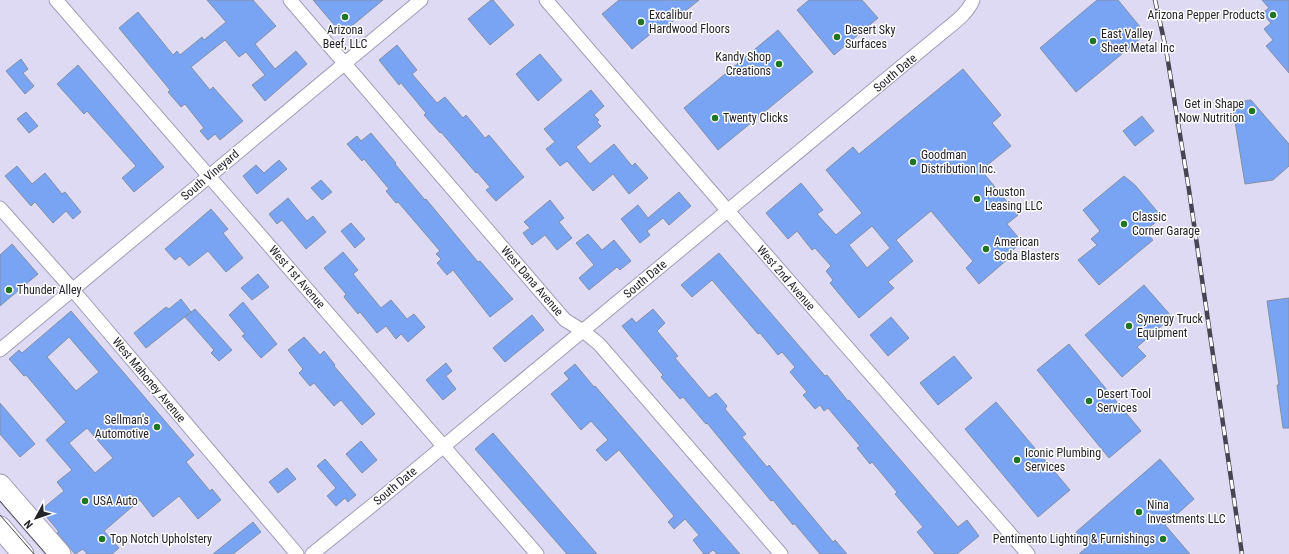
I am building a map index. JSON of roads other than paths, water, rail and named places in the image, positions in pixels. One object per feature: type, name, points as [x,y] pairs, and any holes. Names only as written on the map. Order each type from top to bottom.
[{"type":"main road","points":[[0,485],[60,554]]},
{"type":"main road","points":[[0,527],[23,554]]},
{"type":"street","name":"West 1st Avenue","points":[[56,0],[537,554]]},
{"type":"street","name":"West Dana Avenue","points":[[290,0],[565,320],[583,331],[599,344],[781,554]]},
{"type":"street","name":"South Vineyard","points":[[0,350],[421,0]]},
{"type":"street","name":"West 2nd Avenue","points":[[546,0],[1028,554]]},
{"type":"street","name":"South Date","points":[[312,554],[957,21],[971,5],[973,0]]},
{"type":"street","name":"West Mahoney Avenue","points":[[0,208],[72,290],[296,554]]},
{"type":"tram line","points":[[0,501],[46,554]]},
{"type":"tram line","points":[[0,515],[34,554]]},
{"type":"railway","points":[[1155,0],[1166,49],[1189,190],[1242,554]]},
{"type":"place","name":"Arizona Pepper Products","points":[[1273,15]]},
{"type":"place","name":"Arizona Beef, LLC","points":[[345,17]]},
{"type":"place","name":"Excalibur Hardwood Floors","points":[[641,22]]},
{"type":"place","name":"Desert Sky Surfaces","points":[[837,37]]},
{"type":"place","name":"East Valley Sheet Metal Inc","points":[[1093,41]]},
{"type":"place","name":"Kandy Shop Creations","points":[[779,64]]},
{"type":"place","name":"Get in Shape Now Nutrition","points":[[1252,111]]},
{"type":"place","name":"Twenty Clicks","points":[[715,118]]},
{"type":"place","name":"Goodman Distribution Inc.","points":[[913,162]]},
{"type":"place","name":"Houston Leasing LLC","points":[[977,199]]},
{"type":"place","name":"Classic Corner Garage","points":[[1124,224]]},
{"type":"place","name":"American Soda Blasters","points":[[986,249]]},
{"type":"place","name":"Thunder Alley","points":[[9,290]]},
{"type":"place","name":"Synergy Truck Equipment","points":[[1129,326]]},
{"type":"place","name":"Desert Tool Services","points":[[1089,401]]},
{"type":"place","name":"Sellman's Automotive","points":[[157,427]]},
{"type":"place","name":"Iconic Plumbing Services","points":[[1017,460]]},
{"type":"place","name":"USA Auto","points":[[85,501]]},
{"type":"place","name":"Nina Investments LLC","points":[[1139,512]]},
{"type":"place","name":"Top Notch Upholstery","points":[[102,539]]},
{"type":"place","name":"Pentimento Lighting & Furnishings","points":[[1163,539]]}]
